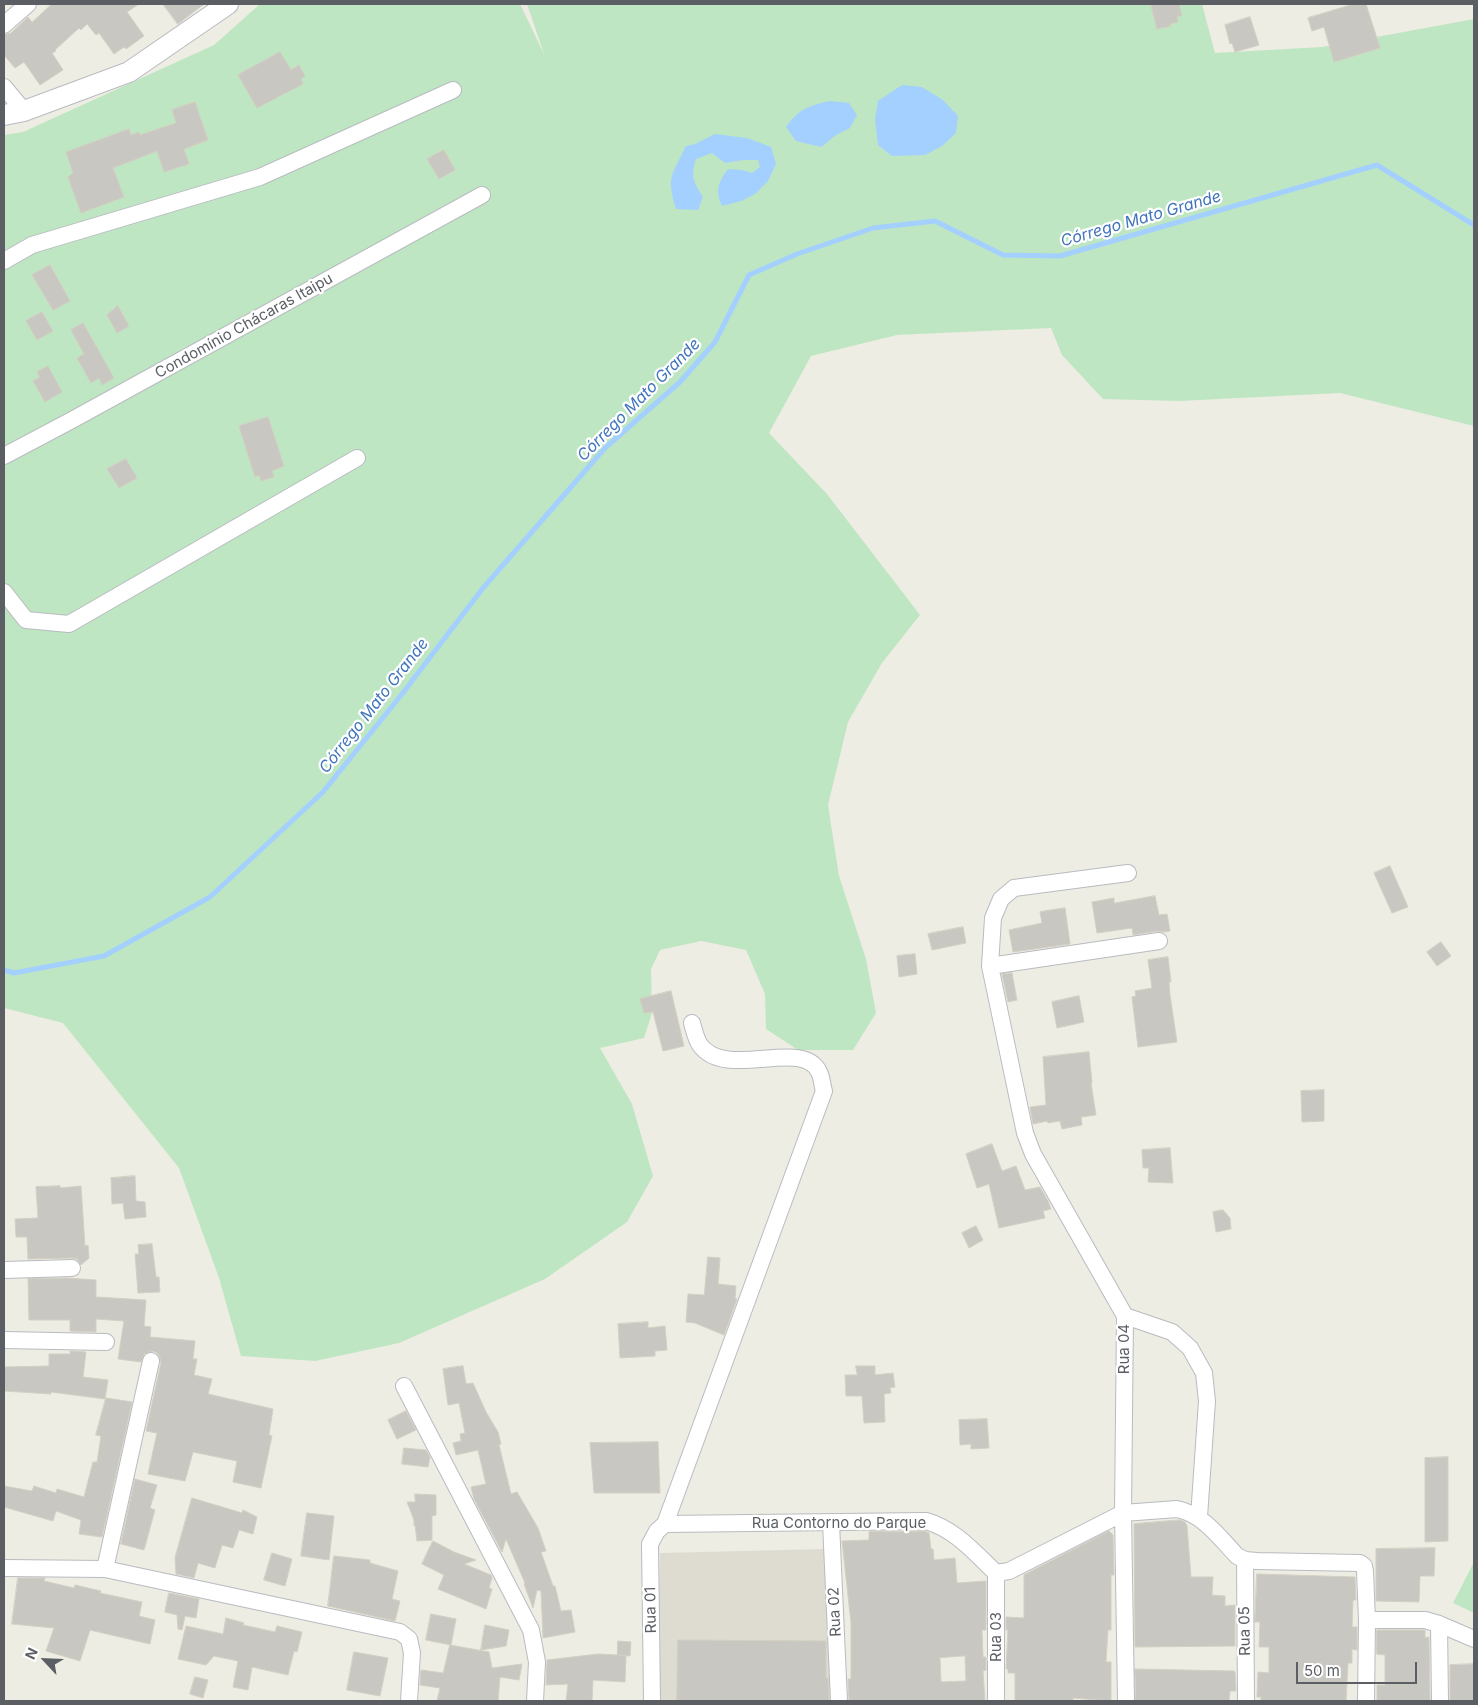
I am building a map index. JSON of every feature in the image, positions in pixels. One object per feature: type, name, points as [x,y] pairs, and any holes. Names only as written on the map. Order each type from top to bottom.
[{"type":"street","points":[[4,25],[28,4]]},
{"type":"street","points":[[4,115],[24,111],[129,72],[228,4]]},
{"type":"street","points":[[4,87],[24,111]]},
{"type":"street","points":[[4,261],[32,245],[260,177],[453,90]]},
{"type":"street","name":"Condomínio Chácaras Itaipu","points":[[4,456],[90,411],[482,195]]},
{"type":"street","points":[[4,592],[26,620],[69,624],[357,458]]},
{"type":"street","name":"Rua 04","points":[[1126,1701],[1123,1513],[1124,1316],[1027,1140],[990,966],[993,918],[1001,899],[1014,888],[1128,872]]},
{"type":"street","points":[[990,966],[1159,941]]},
{"type":"street","name":"Rua 01","points":[[652,1701],[650,1544],[657,1531],[665,1524],[824,1091],[819,1071],[812,1063],[796,1057],[733,1061],[712,1055],[700,1044],[692,1023]]},
{"type":"street","points":[[4,1270],[72,1268]]},
{"type":"street","points":[[1124,1316],[1172,1332],[1190,1348],[1204,1373],[1207,1400],[1199,1517]]},
{"type":"street","points":[[4,1340],[106,1342]]},
{"type":"street","points":[[105,1569],[151,1361]]},
{"type":"street","points":[[404,1386],[531,1630],[537,1662],[535,1701]]},
{"type":"street","points":[[996,1573],[1009,1571],[1123,1513],[1178,1509],[1199,1517],[1238,1556],[1245,1560],[1257,1562],[1360,1563],[1364,1566],[1365,1571],[1367,1620],[1366,1701]]},
{"type":"street","name":"Rua Contorno do Parque","points":[[665,1524],[926,1521],[940,1525],[968,1545],[996,1573]]},
{"type":"street","name":"Rua 02","points":[[831,1523],[839,1701]]},
{"type":"street","name":"Rua 05","points":[[1245,1560],[1246,1701]]},
{"type":"street","points":[[4,1568],[105,1569],[400,1632],[410,1639],[412,1653],[409,1701]]},
{"type":"street","name":"Rua 03","points":[[996,1573],[996,1701]]},
{"type":"street","points":[[1367,1620],[1425,1620],[1474,1639]]},
{"type":"street","points":[[1439,1624],[1440,1701]]},
{"type":"shaded area","points":[[825,1549],[831,1701],[657,1701],[660,1553]]},
{"type":"green space","points":[[260,4],[520,4],[544,54],[527,4],[1202,4],[1215,53],[1322,47],[1474,19],[1474,426],[1340,393],[1179,401],[1103,399],[1062,355],[1051,328],[897,335],[811,356],[769,433],[827,494],[920,615],[882,663],[848,722],[828,805],[839,876],[866,959],[876,1013],[853,1050],[798,1050],[766,1029],[765,994],[746,950],[701,941],[660,950],[651,969],[652,1013],[644,1038],[600,1048],[632,1104],[653,1176],[627,1222],[545,1279],[399,1343],[315,1361],[241,1356],[219,1278],[179,1168],[63,1023],[4,1008],[4,135],[23,132],[214,45]]},
{"type":"green space","points":[[1474,1562],[1474,1613],[1453,1603]]},
{"type":"water","points":[[902,85],[922,87],[943,100],[958,116],[956,133],[942,146],[925,155],[892,156],[878,145],[875,119],[878,101]]},
{"type":"water","points":[[829,101],[849,103],[857,115],[850,128],[836,135],[821,147],[796,141],[786,127],[795,116],[804,109]]},
{"type":"water","points":[[715,134],[747,138],[771,147],[776,164],[768,181],[755,194],[741,201],[722,206],[718,191],[722,178],[728,169],[752,173],[760,167],[758,160],[725,163],[712,153],[696,159],[694,165],[694,179],[703,197],[698,210],[676,209],[671,182],[674,170],[686,146],[695,144]]},
{"type":"building","points":[[52,4],[139,4],[127,12],[144,36],[126,49],[124,47],[114,54],[99,33],[96,35],[87,24],[81,30],[79,28],[52,53],[63,70],[40,85],[24,62],[15,68],[4,55],[4,35],[11,33],[28,17],[32,22]]},
{"type":"building","points":[[163,4],[204,4],[178,24]]},
{"type":"building","points":[[1151,4],[1179,4],[1182,16],[1177,16],[1178,22],[1170,24],[1171,26],[1157,29]]},
{"type":"building","points":[[1354,4],[1366,4],[1380,48],[1334,62],[1324,27],[1312,31],[1308,18]]},
{"type":"building","points":[[1250,17],[1259,45],[1235,52],[1232,43],[1230,44],[1225,25]]},
{"type":"building","points":[[280,52],[291,70],[299,65],[305,76],[301,79],[303,84],[257,108],[238,75]]},
{"type":"building","points":[[195,102],[208,140],[184,149],[189,164],[164,172],[157,151],[113,168],[124,197],[81,213],[68,177],[73,173],[66,152],[129,129],[131,135],[139,132],[140,135],[176,123],[172,110]]},
{"type":"building","points":[[444,150],[455,170],[439,179],[427,159]]},
{"type":"building","points":[[50,265],[70,301],[53,310],[32,275]]},
{"type":"building","points":[[118,306],[129,326],[117,333],[107,315]]},
{"type":"building","points":[[42,312],[53,331],[37,340],[26,321]]},
{"type":"building","points":[[83,323],[114,378],[102,385],[99,378],[91,383],[77,358],[84,354],[71,330]]},
{"type":"building","points":[[48,366],[62,392],[45,402],[33,381],[40,377],[37,372]]},
{"type":"building","points":[[268,417],[284,466],[272,471],[274,477],[261,481],[259,475],[255,477],[239,426]]},
{"type":"building","points":[[126,459],[137,478],[119,488],[107,469]]},
{"type":"building","points":[[1390,866],[1408,907],[1392,913],[1374,873]]},
{"type":"building","points":[[1155,896],[1159,915],[1167,914],[1170,931],[1133,935],[1132,928],[1097,933],[1092,902],[1114,898],[1114,903]]},
{"type":"building","points":[[1065,908],[1070,944],[1013,952],[1009,930],[1042,923],[1040,912]]},
{"type":"building","points":[[963,927],[966,943],[932,950],[928,934]]},
{"type":"building","points":[[1441,942],[1451,956],[1437,966],[1427,952]]},
{"type":"building","points":[[915,954],[917,974],[899,977],[897,956]]},
{"type":"building","points":[[1168,957],[1171,982],[1169,982],[1170,995],[1177,1042],[1138,1047],[1132,997],[1136,996],[1135,991],[1152,988],[1148,960]]},
{"type":"building","points":[[1012,973],[1017,1000],[1008,1002],[1002,974]]},
{"type":"building","points":[[671,991],[684,1046],[663,1051],[653,1012],[644,1013],[640,999]]},
{"type":"building","points":[[1079,996],[1084,1022],[1057,1028],[1052,1002]]},
{"type":"building","points":[[1089,1052],[1096,1115],[1081,1117],[1082,1125],[1062,1129],[1060,1121],[1033,1124],[1030,1107],[1046,1105],[1043,1057]]},
{"type":"building","points":[[1324,1090],[1324,1121],[1302,1122],[1301,1091]]},
{"type":"building","points":[[992,1144],[1002,1171],[1016,1166],[1025,1190],[1040,1187],[1051,1209],[1043,1211],[1045,1218],[999,1228],[989,1184],[977,1188],[966,1154]]},
{"type":"building","points":[[1170,1148],[1173,1183],[1148,1182],[1149,1168],[1143,1168],[1142,1150]]},
{"type":"building","points":[[135,1176],[136,1201],[145,1202],[146,1217],[125,1219],[123,1203],[112,1204],[111,1178]]},
{"type":"building","points":[[60,1186],[60,1188],[81,1186],[85,1246],[88,1245],[89,1258],[81,1265],[77,1259],[72,1258],[28,1259],[27,1237],[16,1237],[15,1219],[38,1218],[36,1187]]},
{"type":"building","points":[[1223,1210],[1230,1218],[1231,1229],[1216,1232],[1213,1212]]},
{"type":"building","points":[[976,1226],[983,1240],[969,1248],[962,1233]]},
{"type":"building","points":[[152,1244],[160,1292],[138,1293],[135,1254],[139,1254],[138,1245]]},
{"type":"building","points":[[708,1257],[720,1258],[718,1284],[736,1286],[735,1299],[737,1299],[724,1335],[695,1323],[686,1322],[688,1294],[704,1295]]},
{"type":"building","points":[[67,1278],[96,1280],[96,1297],[146,1300],[144,1326],[151,1327],[150,1337],[195,1341],[193,1359],[197,1359],[194,1375],[212,1379],[208,1394],[273,1409],[269,1435],[272,1436],[261,1488],[233,1482],[237,1461],[193,1452],[185,1481],[148,1474],[157,1433],[146,1431],[161,1363],[160,1358],[153,1351],[144,1354],[141,1362],[118,1359],[124,1321],[96,1319],[96,1332],[70,1331],[70,1320],[29,1320],[28,1279]]},
{"type":"building","points":[[648,1322],[648,1328],[665,1326],[667,1350],[655,1351],[655,1356],[620,1358],[618,1324]]},
{"type":"building","points":[[70,1351],[86,1352],[83,1377],[108,1380],[105,1399],[51,1392],[51,1394],[4,1391],[4,1367],[49,1366],[49,1354],[70,1354]]},
{"type":"building","points":[[463,1366],[466,1384],[473,1383],[486,1412],[498,1432],[501,1444],[499,1445],[511,1494],[517,1492],[538,1528],[546,1551],[541,1552],[553,1586],[555,1586],[561,1611],[571,1610],[575,1632],[543,1638],[541,1591],[537,1590],[533,1608],[525,1583],[506,1539],[502,1552],[474,1499],[471,1487],[486,1484],[478,1450],[456,1455],[453,1443],[461,1441],[460,1434],[465,1433],[459,1403],[448,1405],[443,1369]]},
{"type":"building","points":[[856,1366],[875,1366],[875,1375],[893,1373],[895,1387],[890,1388],[891,1393],[884,1394],[885,1422],[864,1423],[862,1396],[846,1396],[845,1375],[857,1375]]},
{"type":"building","points":[[106,1398],[132,1402],[102,1537],[79,1534],[81,1520],[56,1511],[53,1521],[4,1507],[4,1486],[32,1491],[34,1486],[56,1493],[57,1489],[84,1497],[93,1462],[97,1462],[101,1436],[96,1435]]},
{"type":"building","points":[[406,1411],[416,1430],[397,1439],[388,1420]]},
{"type":"building","points":[[987,1419],[989,1448],[971,1449],[971,1444],[960,1445],[959,1420]]},
{"type":"building","points":[[658,1442],[660,1493],[594,1493],[590,1443]]},
{"type":"building","points":[[404,1448],[426,1450],[430,1457],[428,1467],[402,1464]]},
{"type":"building","points":[[1448,1457],[1448,1541],[1425,1542],[1425,1458]]},
{"type":"building","points":[[135,1479],[157,1485],[150,1508],[155,1510],[144,1550],[121,1544]]},
{"type":"building","points":[[415,1494],[436,1495],[436,1515],[432,1516],[432,1540],[417,1541],[414,1520],[407,1502],[415,1502]]},
{"type":"building","points":[[192,1498],[242,1513],[243,1510],[257,1517],[253,1534],[239,1530],[233,1548],[222,1545],[215,1568],[198,1563],[194,1578],[176,1574],[175,1558]]},
{"type":"building","points":[[307,1513],[334,1516],[329,1560],[301,1556]]},
{"type":"building","points":[[1180,1520],[1185,1522],[1187,1526],[1191,1577],[1213,1577],[1212,1595],[1225,1596],[1225,1606],[1235,1605],[1235,1646],[1135,1647],[1134,1524]]},
{"type":"building","points":[[924,1531],[929,1533],[934,1560],[955,1558],[957,1583],[986,1581],[986,1630],[982,1630],[983,1657],[986,1657],[986,1670],[983,1671],[985,1701],[849,1701],[848,1679],[851,1679],[851,1623],[842,1541],[869,1540],[869,1532]],"holes":[[[965,1656],[966,1681],[941,1682],[940,1658]]]},
{"type":"building","points":[[1109,1531],[1113,1535],[1114,1575],[1111,1575],[1111,1630],[1108,1630],[1106,1662],[1111,1662],[1111,1701],[1073,1698],[1073,1701],[1015,1701],[1015,1673],[1008,1673],[1008,1669],[1006,1669],[1008,1630],[1006,1630],[1006,1617],[1024,1618],[1024,1575]]},
{"type":"building","points":[[433,1541],[454,1552],[476,1560],[464,1564],[491,1575],[489,1588],[492,1589],[486,1609],[438,1589],[444,1575],[422,1564]]},
{"type":"building","points":[[1435,1548],[1434,1576],[1420,1576],[1419,1602],[1376,1601],[1376,1549]]},
{"type":"building","points":[[272,1553],[292,1559],[285,1586],[264,1580]]},
{"type":"building","points":[[334,1556],[370,1560],[370,1563],[398,1571],[392,1599],[400,1601],[395,1621],[328,1606]]},
{"type":"building","points":[[1257,1574],[1355,1577],[1356,1600],[1353,1600],[1352,1627],[1357,1627],[1357,1650],[1352,1649],[1352,1663],[1348,1663],[1346,1701],[1261,1701],[1261,1697],[1257,1697],[1258,1672],[1269,1673],[1269,1647],[1259,1647],[1260,1622],[1255,1622]]},
{"type":"building","points":[[18,1578],[45,1578],[44,1581],[74,1588],[75,1585],[101,1591],[100,1593],[142,1602],[139,1616],[155,1620],[150,1644],[90,1630],[80,1661],[46,1651],[54,1628],[12,1624]]},
{"type":"building","points":[[169,1593],[199,1599],[196,1618],[185,1616],[182,1630],[178,1629],[177,1615],[165,1612]]},
{"type":"building","points":[[431,1614],[456,1619],[451,1645],[426,1640]]},
{"type":"building","points":[[226,1618],[244,1623],[243,1625],[275,1632],[277,1626],[302,1632],[297,1652],[294,1651],[288,1675],[252,1667],[248,1690],[233,1687],[238,1661],[214,1656],[206,1665],[178,1659],[186,1626],[223,1634]]},
{"type":"building","points":[[485,1625],[509,1630],[506,1646],[481,1650]]},
{"type":"building","points":[[1377,1630],[1425,1630],[1425,1638],[1429,1637],[1430,1701],[1377,1701],[1377,1685],[1385,1685],[1385,1655],[1377,1654]]},
{"type":"building","points":[[678,1640],[826,1641],[826,1678],[828,1678],[829,1701],[677,1701]]},
{"type":"building","points":[[618,1641],[631,1642],[630,1656],[619,1655],[626,1656],[625,1682],[593,1680],[592,1701],[566,1701],[568,1684],[546,1685],[547,1660],[598,1654],[617,1655]]},
{"type":"building","points":[[450,1645],[489,1652],[492,1668],[522,1664],[519,1680],[500,1677],[498,1701],[437,1701],[440,1688],[420,1685],[421,1670],[443,1673]]},
{"type":"building","points":[[354,1652],[388,1658],[380,1696],[347,1690]]},
{"type":"building","points":[[1474,1664],[1474,1701],[1450,1701],[1450,1665]]},
{"type":"building","points":[[1135,1669],[1234,1671],[1236,1691],[1230,1691],[1229,1701],[1136,1701]]},
{"type":"building","points":[[195,1677],[208,1680],[203,1698],[190,1694]]},
{"type":"waterway","name":"Córrego Mato Grande","points":[[4,970],[14,973],[104,956],[210,897],[323,792],[402,694],[483,588],[605,448],[680,382],[715,342],[749,275],[797,254],[873,228],[935,221],[1003,255],[1060,256],[1377,165],[1474,225]]}]
